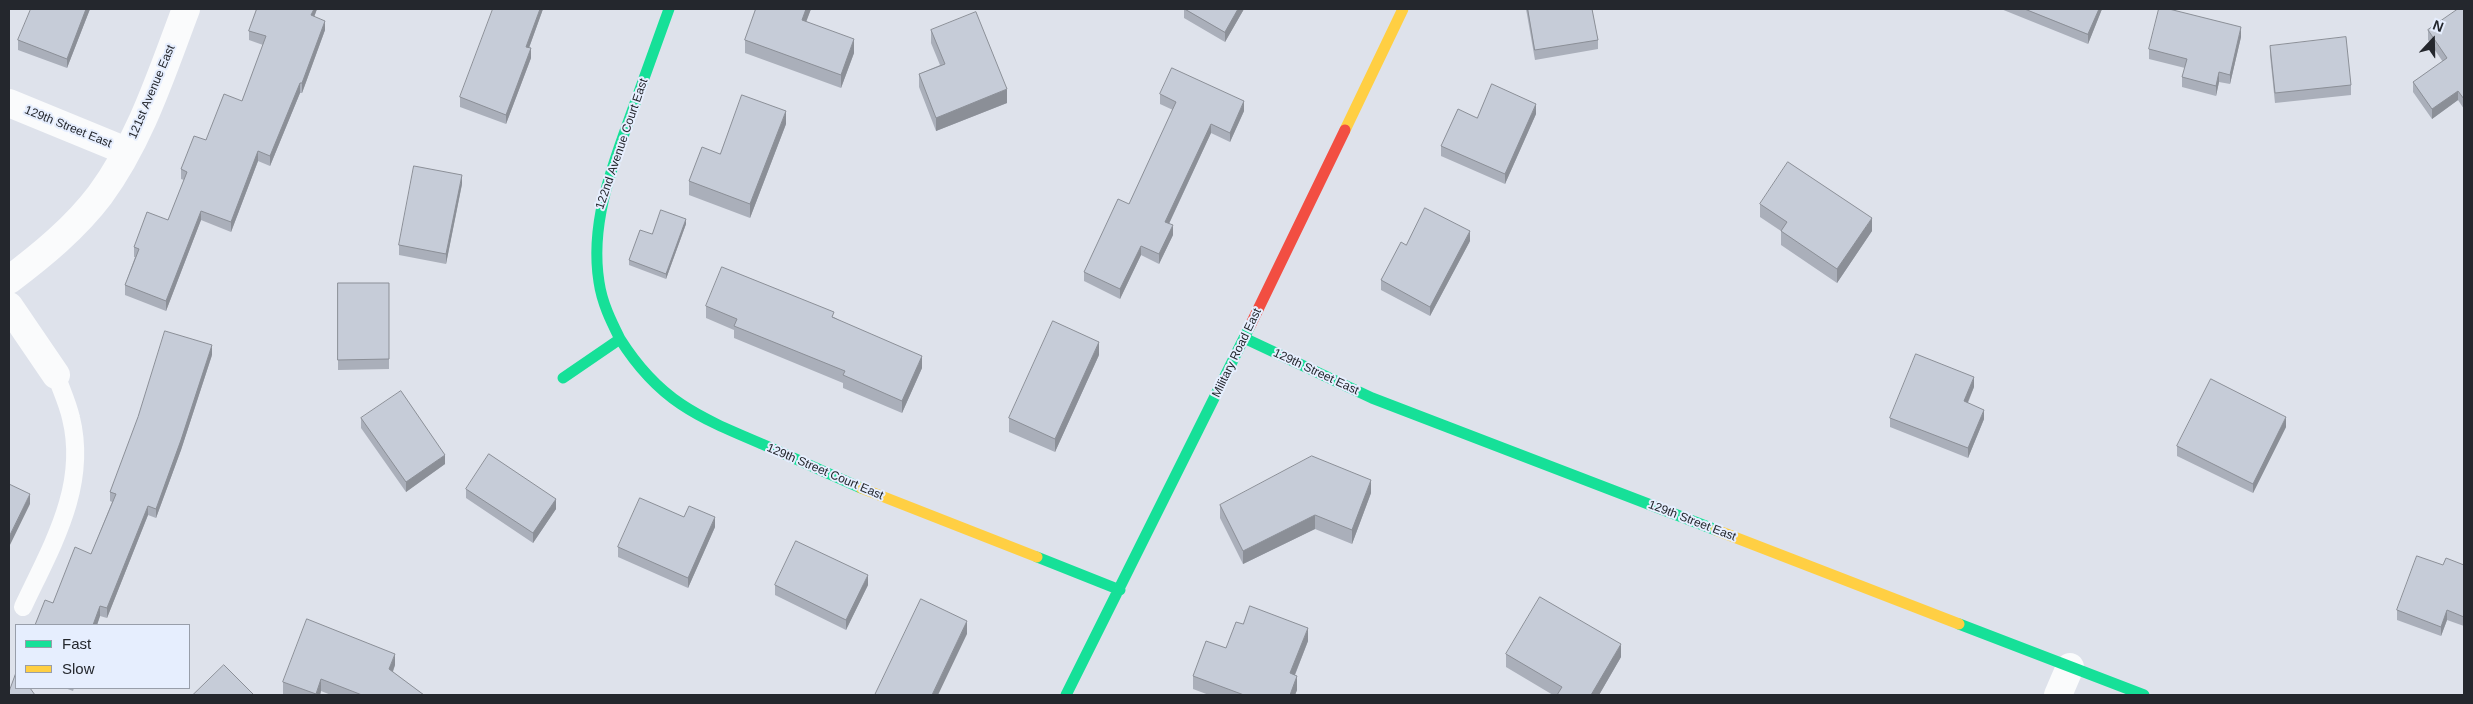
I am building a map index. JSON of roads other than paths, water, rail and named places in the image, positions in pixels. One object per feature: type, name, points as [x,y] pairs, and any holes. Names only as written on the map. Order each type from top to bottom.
[{"type":"street","name":"121st Avenue East","points":[[9,280],[52,248],[100,195],[143,121],[186,9]]},
{"type":"street","name":"122nd Avenue Court East","points":[[620,340],[607,317],[598,282],[596,244],[598,213],[614,161],[669,9]]},
{"type":"street","name":"Military Road East","points":[[1066,695],[1244,338],[1403,9]]},
{"type":"street","name":"129th Street East","points":[[9,103],[126,151]]},
{"type":"street","points":[[9,306],[56,375]]},
{"type":"street","name":"129th Street East","points":[[1244,338],[1372,398],[2144,695]]},
{"type":"street","points":[[563,378],[620,340]]},
{"type":"street","name":"129th Street Court East","points":[[620,340],[632,360],[649,379],[680,406],[699,417],[873,493],[1120,590]]},
{"type":"street","points":[[2058,695],[2070,667]]},
{"type":"lane","points":[[23,606],[69,506],[74,479],[76,453],[71,418],[56,375]]}]
